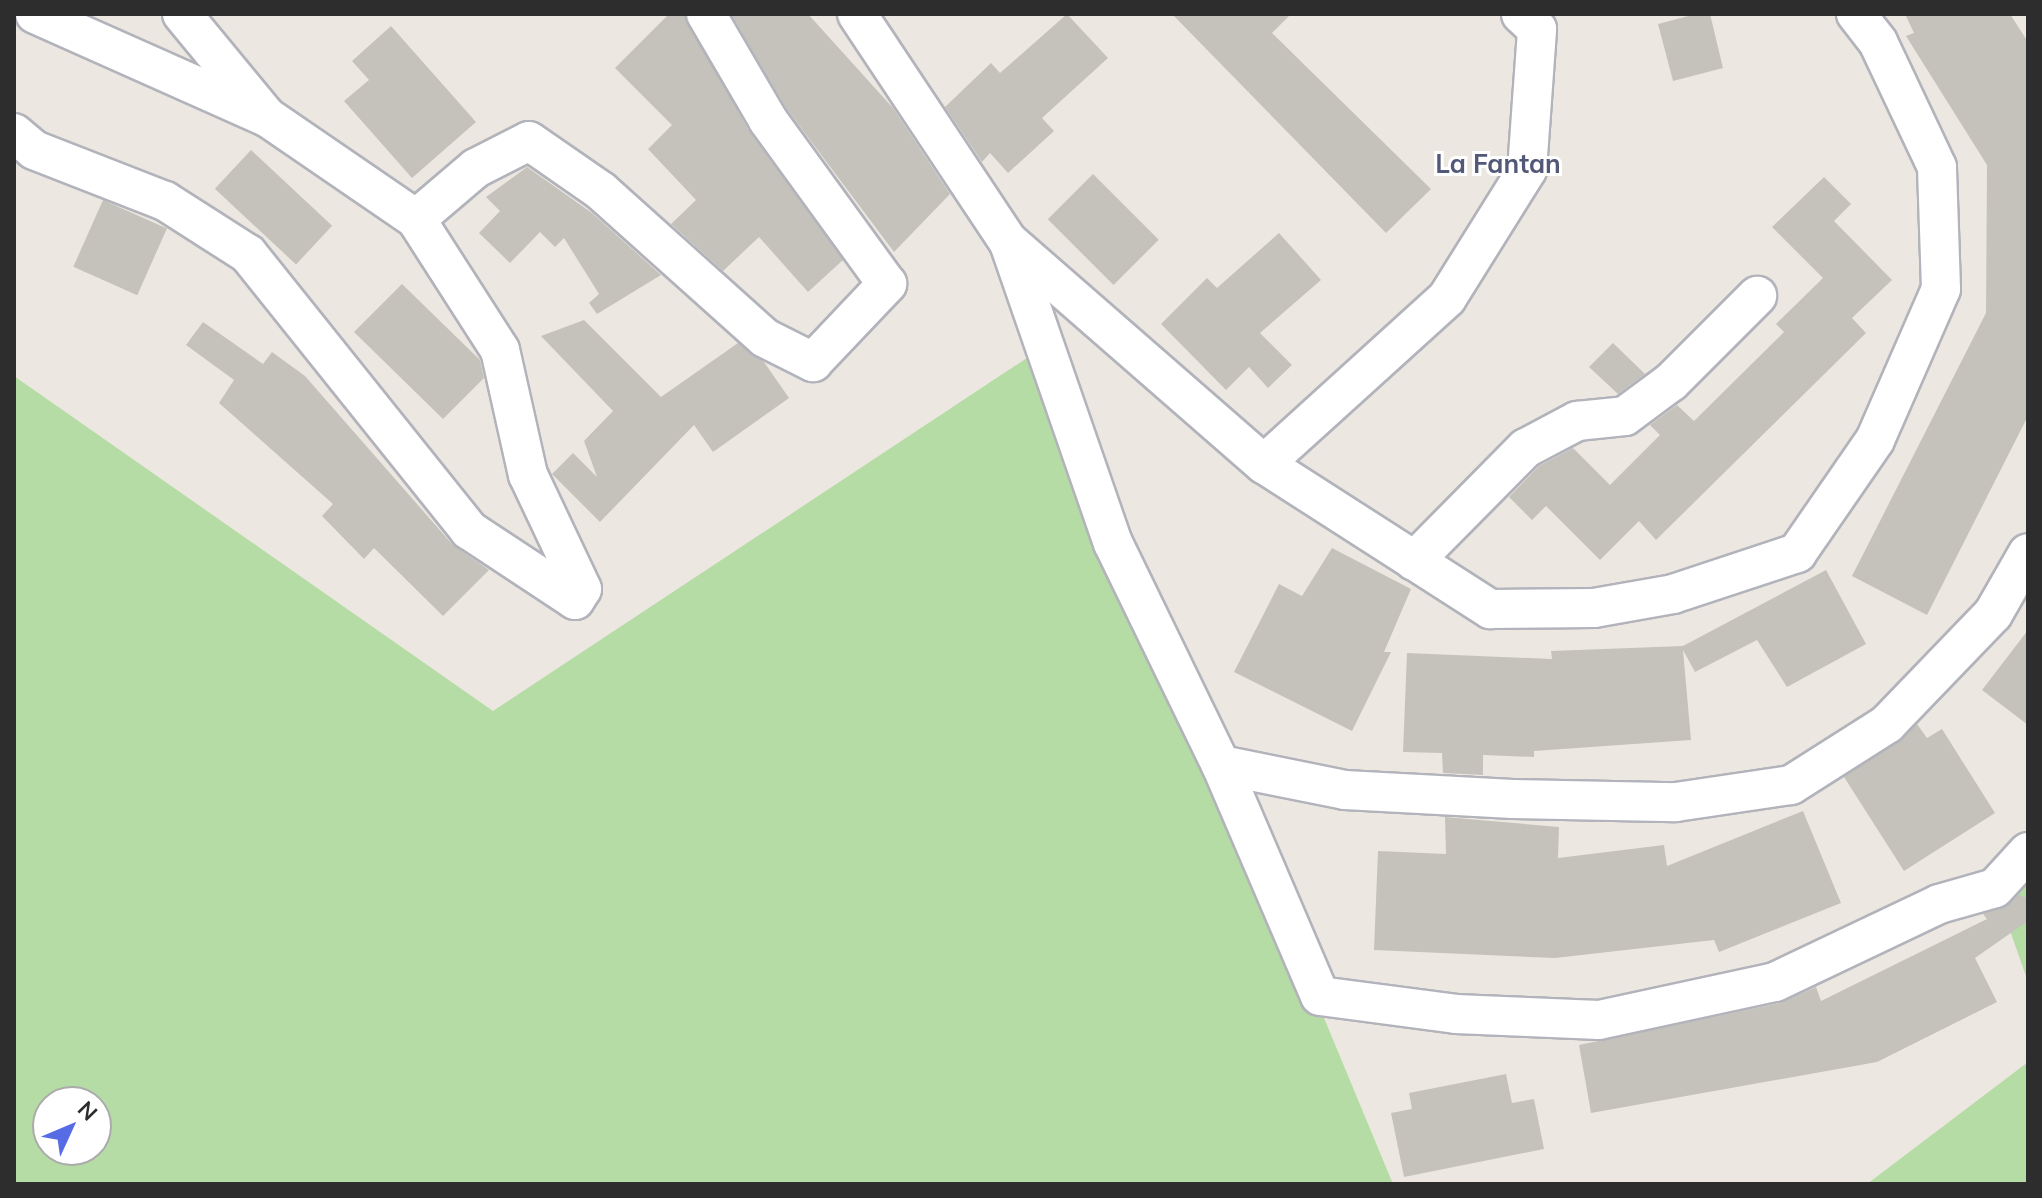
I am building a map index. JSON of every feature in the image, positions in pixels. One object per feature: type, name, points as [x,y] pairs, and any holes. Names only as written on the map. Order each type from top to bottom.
[{"type":"street","points":[[14,19],[20,14]]},
{"type":"street","points":[[14,133],[34,150],[165,201],[248,254],[469,530],[575,600],[582,589],[528,475],[500,350],[416,219],[267,117],[35,14]]},
{"type":"street","points":[[182,14],[267,117]]},
{"type":"street","points":[[416,219],[476,168],[529,141],[601,191],[765,338],[813,362],[887,284],[768,120],[706,14]]},
{"type":"street","points":[[857,14],[1008,241],[1113,543],[1221,765],[1320,996],[1456,1014],[1599,1020],[1775,982],[1939,904],[1995,888],[2028,852]]},
{"type":"street","points":[[1008,241],[1264,464],[1490,609],[1594,608],[1673,594],[1797,553],[1875,440],[1941,289],[1937,167],[1878,42],[1856,14]]},
{"type":"street","points":[[1264,464],[1447,298],[1527,170],[1533,19]]},
{"type":"street","points":[[1414,561],[1526,448],[1577,421],[1625,416],[1671,382],[1757,296]]},
{"type":"street","points":[[1221,765],[1345,790],[1513,799],[1676,802],[1791,785],[1887,724],[1993,614],[2028,553]]},
{"type":"green space","points":[[1045,346],[1393,1184],[14,1184],[14,376],[493,711]]},
{"type":"green space","points":[[2028,852],[2028,982],[1995,888]]},
{"type":"green space","points":[[2028,1062],[2028,1184],[1867,1184]]},
{"type":"building","points":[[669,14],[684,14],[749,131],[843,260],[808,292],[759,237],[723,271],[671,224],[696,200],[648,149],[672,125],[615,68]]},
{"type":"building","points":[[731,14],[808,14],[893,108],[950,194],[894,252],[786,108]]},
{"type":"building","points":[[1067,14],[1108,58],[1042,118],[1054,131],[1008,173],[990,153],[982,162],[945,107],[991,63],[1000,73]]},
{"type":"building","points":[[1172,14],[1291,14],[1272,33],[1431,189],[1386,233]]},
{"type":"building","points":[[1696,14],[1710,14],[1723,68],[1673,81],[1658,24]]},
{"type":"building","points":[[1905,14],[2010,14],[2028,42],[2028,416],[1927,615],[1852,576],[1986,313],[1987,165],[1906,36],[1914,33]]},
{"type":"building","points":[[391,26],[476,122],[412,178],[344,101],[369,80],[352,61]]},
{"type":"building","points":[[251,150],[332,226],[296,264],[215,189]]},
{"type":"building","points":[[527,167],[592,213],[661,275],[597,314],[589,303],[599,294],[564,238],[555,247],[540,232],[510,263],[479,233],[500,211],[486,197]]},
{"type":"building","points":[[1093,174],[1159,240],[1114,285],[1048,219]]},
{"type":"building","points":[[1824,177],[1851,204],[1834,221],[1892,280],[1852,318],[1866,333],[1656,540],[1639,521],[1600,560],[1546,506],[1532,520],[1509,497],[1539,466],[1573,448],[1610,485],[1660,435],[1650,425],[1677,405],[1694,421],[1784,332],[1776,324],[1823,278],[1772,227]]},
{"type":"building","points":[[103,200],[167,228],[137,295],[73,267]]},
{"type":"building","points":[[1279,233],[1321,280],[1260,333],[1292,365],[1268,388],[1249,367],[1226,390],[1161,324],[1207,278],[1217,288]]},
{"type":"building","points":[[402,284],[480,360],[484,378],[443,419],[354,332]]},
{"type":"building","points":[[584,320],[661,397],[738,343],[764,362],[789,398],[713,452],[694,425],[600,522],[552,474],[573,453],[597,477],[584,441],[613,411],[541,336]]},
{"type":"building","points":[[203,322],[263,364],[272,352],[305,376],[452,544],[489,570],[443,616],[374,548],[364,559],[322,516],[333,504],[219,403],[234,380],[186,345]]},
{"type":"building","points":[[1613,343],[1645,374],[1618,394],[1589,367]]},
{"type":"building","points":[[1332,548],[1411,589],[1384,652],[1391,652],[1352,731],[1234,672],[1279,584],[1302,596]]},
{"type":"building","points":[[1826,570],[1866,644],[1787,687],[1757,640],[1695,672],[1683,650],[1691,740],[1534,751],[1534,757],[1483,755],[1483,775],[1443,773],[1442,753],[1403,752],[1407,653],[1552,659],[1551,651],[1683,646]]},
{"type":"building","points":[[2028,630],[2028,725],[1982,690]]},
{"type":"building","points":[[1917,724],[1927,738],[1942,729],[1995,813],[1904,871],[1844,777]]},
{"type":"building","points":[[1803,811],[1841,903],[1719,952],[1714,940],[1555,958],[1374,950],[1378,851],[1446,854],[1445,817],[1559,827],[1558,858],[1664,845],[1667,866]]},
{"type":"building","points":[[2019,895],[2028,898],[2028,921],[1975,958],[1997,1002],[1877,1062],[1591,1113],[1579,1045],[1780,1003],[1816,987],[1821,1001],[1987,919],[1983,914]]},
{"type":"building","points":[[1506,1074],[1512,1103],[1534,1099],[1544,1149],[1404,1177],[1391,1113],[1412,1109],[1409,1093]]},
{"type":"district","name":"La Fantan","points":[[1498,164]]}]
